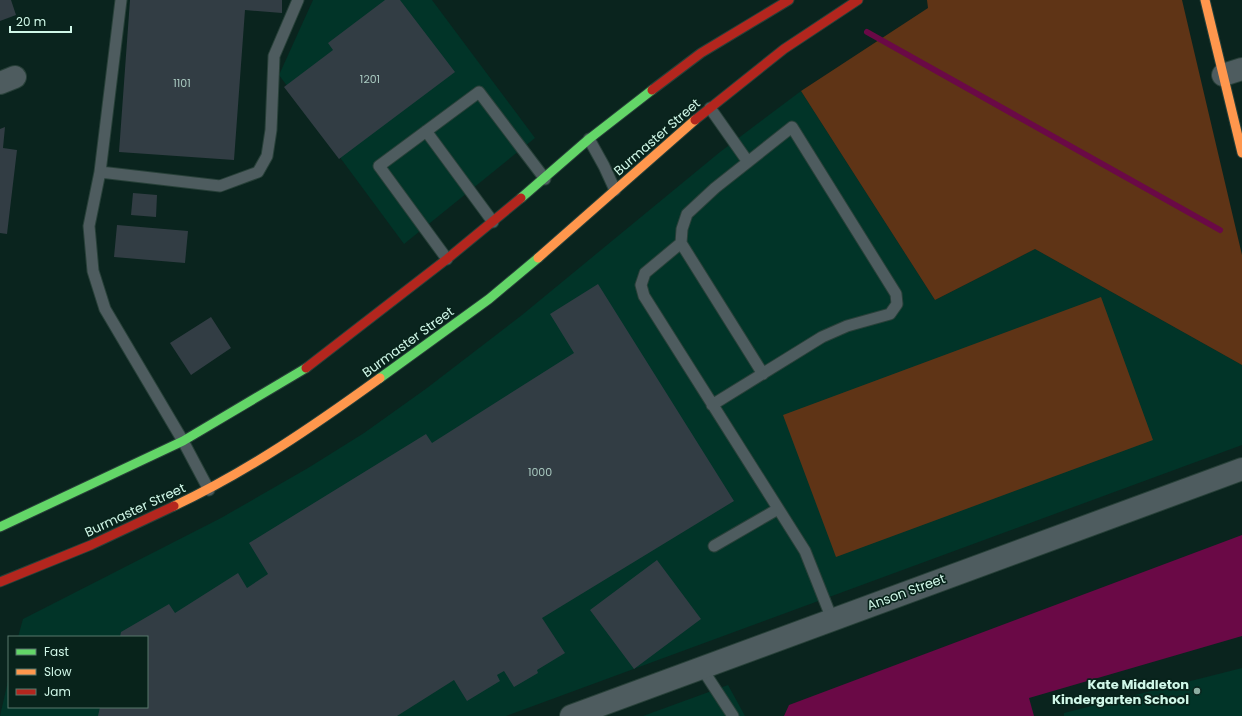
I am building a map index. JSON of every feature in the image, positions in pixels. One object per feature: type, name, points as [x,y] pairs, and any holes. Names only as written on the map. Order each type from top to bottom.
[{"type":"main road","points":[[0,526],[183,441],[308,367],[448,259],[545,179],[589,139],[701,53],[789,0]]},
{"type":"main road","name":"Burmaster Street","points":[[0,582],[91,545],[209,490],[325,418],[489,299],[551,248],[710,108],[784,49],[858,0]]},
{"type":"main road","points":[[1204,0],[1232,72],[1242,153]]},
{"type":"street","name":"Anson Street","points":[[571,716],[1242,469]]},
{"type":"lane","points":[[121,0],[100,172],[89,226],[93,271],[105,309],[183,441],[209,490]]},
{"type":"lane","points":[[100,172],[220,186],[258,172],[267,156],[271,130],[274,56],[298,0]]},
{"type":"lane","points":[[448,259],[379,166],[479,92],[545,179]]},
{"type":"lane","points":[[710,108],[748,162]]},
{"type":"lane","points":[[712,405],[763,374],[822,337],[847,326],[890,314],[897,304],[896,294],[792,127],[715,188],[687,214],[682,229],[681,243],[763,374]]},
{"type":"lane","points":[[426,131],[493,222]]},
{"type":"lane","points":[[589,139],[616,190]]},
{"type":"lane","points":[[681,243],[645,273],[641,285],[644,296],[806,551],[832,619]]},
{"type":"lane","points":[[714,546],[778,509]]},
{"type":"lane","points":[[701,667],[733,716]]},
{"type":"shaded area","points":[[313,0],[432,0],[535,138],[404,244],[279,75]]},
{"type":"shaded area","points":[[927,0],[1182,0],[1242,255],[1242,365],[1035,249],[935,300],[801,91],[928,8]]},
{"type":"shaded area","points":[[801,91],[935,300],[1035,249],[1242,365],[1242,445],[506,716],[0,716],[8,681],[8,708],[148,708],[148,636],[18,636],[23,619],[221,518],[308,468],[364,433],[427,388],[522,315],[720,152]]},
{"type":"shaded area","points":[[1101,297],[1153,440],[836,557],[783,415]]},
{"type":"shaded area","points":[[1242,535],[1242,636],[1029,698],[1034,716],[784,716],[789,705]]},
{"type":"shaded area","name":"Kate Middleton Kindergarten School","points":[[1242,668],[1242,716],[1064,716],[1064,713]]},
{"type":"shaded area","points":[[728,685],[745,716],[643,716]]},
{"type":"building","points":[[0,0],[11,0],[16,15],[0,21]]},
{"type":"building","points":[[130,0],[282,0],[282,13],[245,10],[234,160],[119,152]]},
{"type":"building","points":[[385,0],[400,0],[455,72],[339,159],[284,87],[333,50],[328,43]]},
{"type":"building","points":[[5,127],[3,148],[17,150],[7,234],[0,233],[0,129]]},
{"type":"building","points":[[133,193],[157,195],[156,217],[131,215]]},
{"type":"building","points":[[117,225],[188,231],[185,263],[114,257]]},
{"type":"building","points":[[598,284],[734,501],[542,618],[565,653],[537,670],[538,673],[514,687],[504,671],[497,675],[500,681],[467,701],[454,680],[397,716],[98,716],[100,708],[148,708],[148,636],[120,636],[121,632],[169,604],[175,613],[238,573],[247,588],[268,574],[249,543],[426,434],[432,443],[574,353],[550,314]]},
{"type":"building","points":[[211,317],[231,348],[191,375],[170,343]]},
{"type":"building","points":[[657,560],[701,619],[634,669],[590,610]]},
{"type":"waterway","points":[[867,32],[1220,230]]},
{"type":"traffic: fast","points":[[521,198],[589,139],[652,90]]},
{"type":"traffic: fast","points":[[380,378],[489,299],[538,258]]},
{"type":"traffic: fast","points":[[0,527],[183,441],[306,368]]},
{"type":"traffic: slow","points":[[1205,0],[1242,153]]},
{"type":"traffic: slow","points":[[538,258],[695,120]]},
{"type":"traffic: slow","points":[[174,506],[228,478],[280,447],[380,378]]},
{"type":"traffic: jam","points":[[652,90],[701,53],[789,0]]},
{"type":"traffic: jam","points":[[695,120],[784,49],[858,0]]},
{"type":"traffic: jam","points":[[306,368],[447,259],[521,198]]},
{"type":"traffic: jam","points":[[0,582],[91,545],[174,506]]},
{"type":"place","name":"Kate Middleton Kindergarten School","points":[[1197,691]]}]
